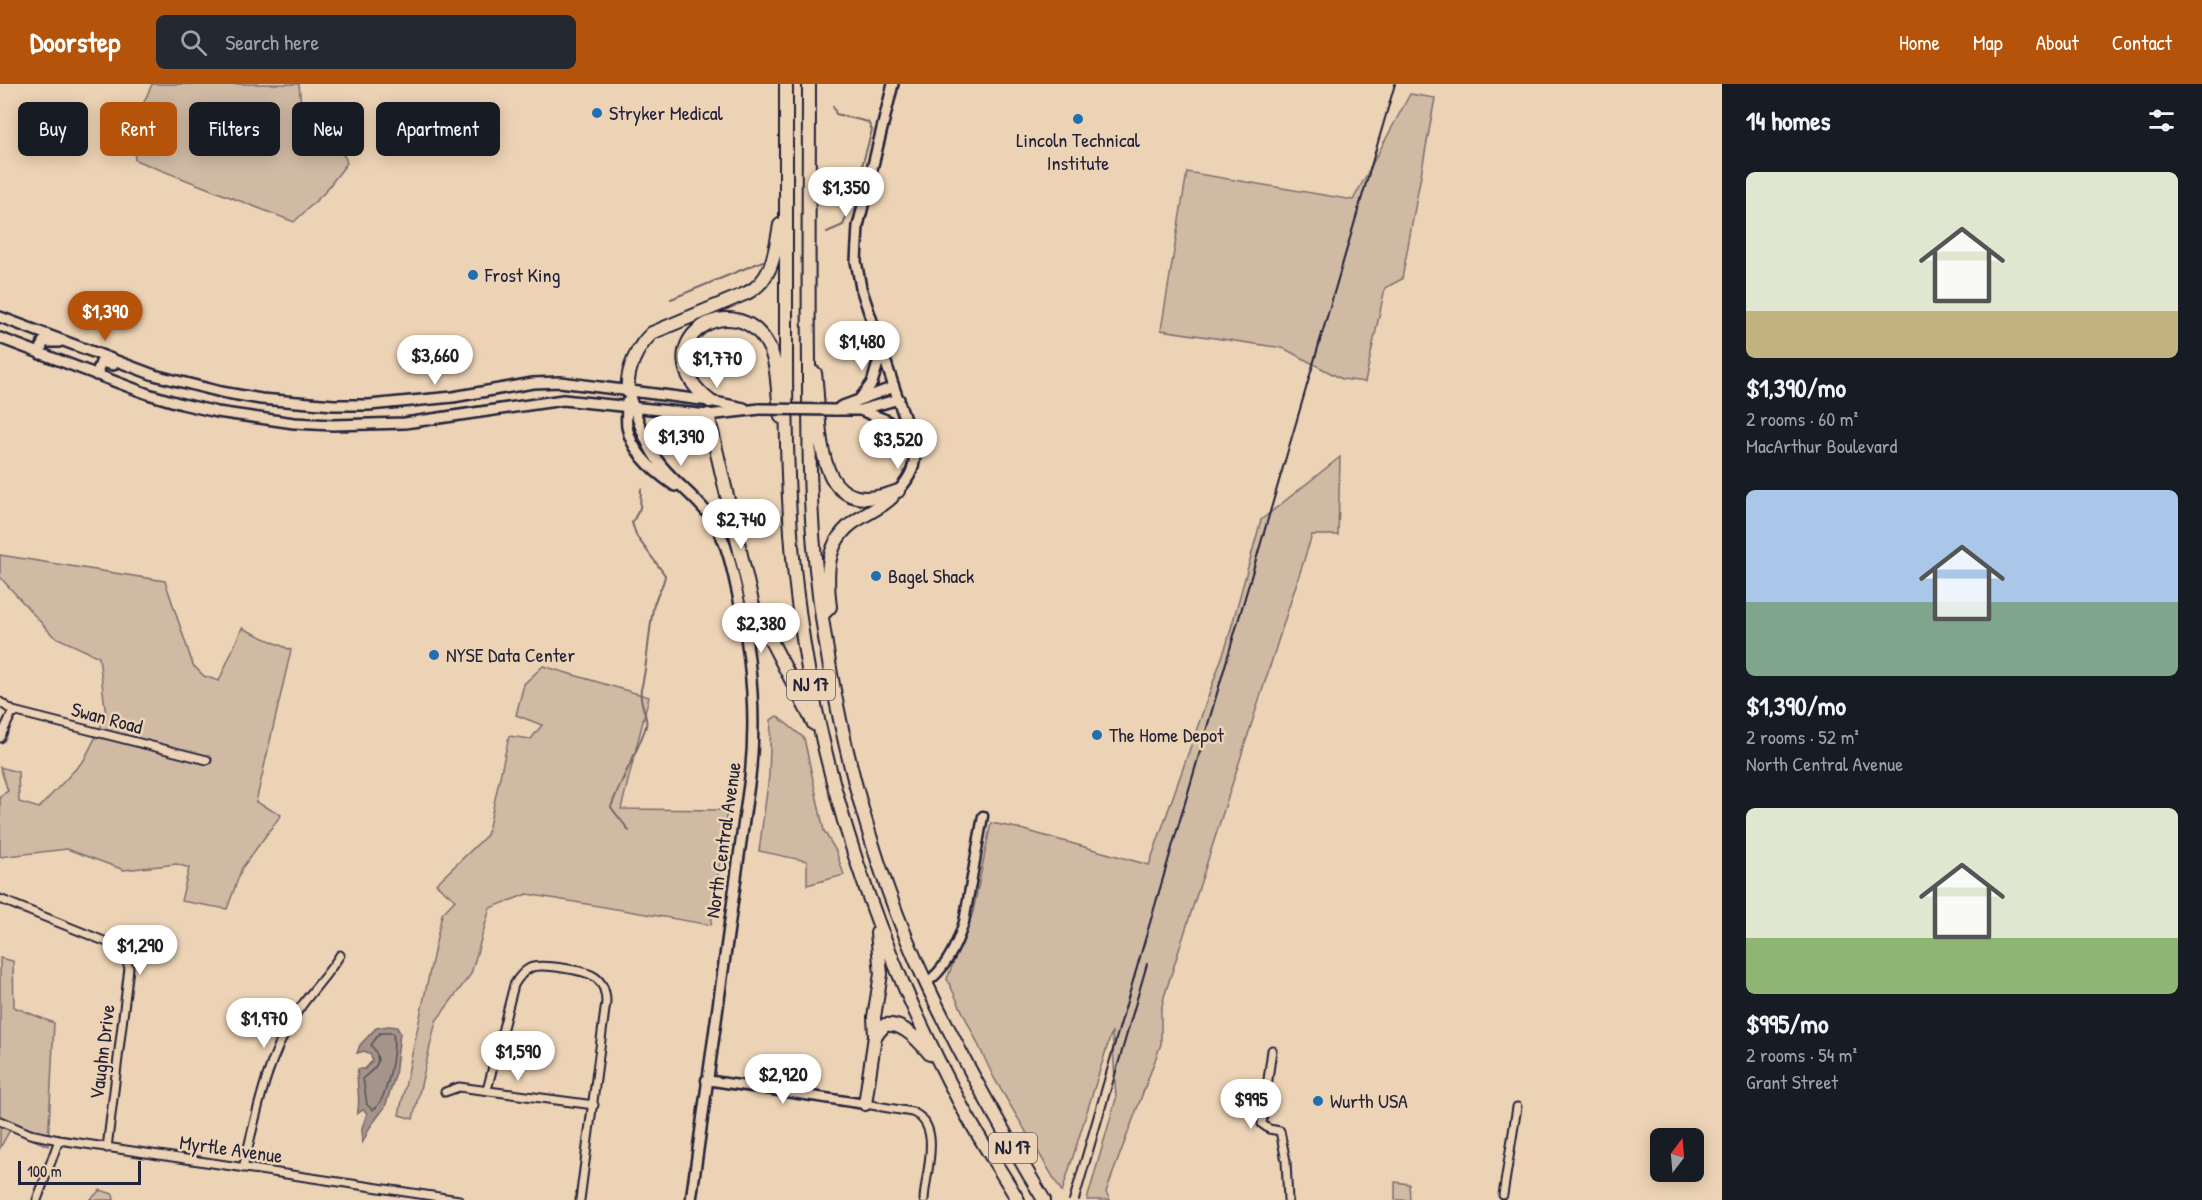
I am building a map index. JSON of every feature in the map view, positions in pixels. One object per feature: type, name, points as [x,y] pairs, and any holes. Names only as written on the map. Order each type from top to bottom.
[{"type":"highway","name":"NJ 17","points":[[786,84],[785,200],[789,509],[798,607],[809,675],[823,742],[846,829],[874,913],[904,988],[962,1106],[1018,1200]]},
{"type":"highway","name":"NJ 17","points":[[809,84],[810,482],[822,615],[837,701],[863,806],[893,900],[926,983],[982,1095],[1044,1200]]},
{"type":"highway","points":[[627,391],[635,358],[652,333],[747,293],[759,285],[771,265],[785,200]]},
{"type":"highway","points":[[710,401],[695,389],[686,374],[685,356],[688,344],[694,334],[709,322],[727,319],[746,323],[763,338],[772,356],[787,450]]},
{"type":"highway","points":[[808,320],[818,390],[819,441],[832,477],[846,492],[861,498],[878,498],[898,491]]},
{"type":"highway","points":[[708,415],[753,606],[823,742]]},
{"type":"highway","points":[[822,615],[830,608],[828,565],[838,538],[853,522],[887,503],[898,491]]},
{"type":"highway","points":[[865,1104],[875,1036],[874,1017],[880,974],[880,951],[874,913]]},
{"type":"highway","points":[[875,1036],[885,1025],[898,1026],[919,1041],[943,1068]]},
{"type":"main road","points":[[893,84],[860,216],[856,248],[861,288],[913,442],[914,466],[907,481],[898,491]]},
{"type":"main road","points":[[0,317],[154,375],[221,392],[272,400],[334,405],[403,403],[547,382],[710,401],[749,409]]},
{"type":"main road","points":[[0,338],[148,394],[198,409],[258,419],[333,426],[405,423],[554,400],[708,415],[749,409],[835,410],[899,399]]},
{"type":"main road","points":[[40,354],[43,342],[51,341],[87,353],[95,353]]},
{"type":"main road","points":[[859,406],[872,383],[882,351]]},
{"type":"main road","points":[[96,375],[101,362],[104,361],[149,378],[154,375]]},
{"type":"main road","points":[[859,406],[894,387]]},
{"type":"main road","name":"North Central Avenue","points":[[627,391],[631,407],[652,453],[664,469],[707,512],[715,523],[729,556],[744,627],[753,692],[754,716],[750,777],[691,1200]]},
{"type":"main road","points":[[859,406],[897,427],[913,442]]},
{"type":"main road","name":"North Central Avenue","points":[[631,407],[627,425],[641,456],[657,474],[692,497]]},
{"type":"main road","points":[[652,453],[654,429],[668,411]]},
{"type":"street","name":"Swan Road","points":[[0,702],[13,711],[207,760]]},
{"type":"street","points":[[0,738],[13,711]]},
{"type":"street","points":[[926,983],[933,978],[946,961],[959,937],[983,816]]},
{"type":"street","name":"Vaughn Drive","points":[[0,899],[114,945],[125,957],[129,968],[107,1148]]},
{"type":"street","points":[[243,1168],[278,1046],[293,1018],[327,976],[339,956]]},
{"type":"street","points":[[487,1090],[514,985],[523,973],[541,966],[589,974],[596,978],[604,989],[606,1002],[580,1200]]},
{"type":"street","points":[[1272,1050],[1262,1124],[1269,1129],[1280,1131],[1286,1161],[1288,1200]]},
{"type":"street","points":[[706,1080],[919,1114],[925,1121],[931,1136],[924,1200]]},
{"type":"street","points":[[445,1092],[459,1087],[594,1105]]},
{"type":"street","points":[[1503,1195],[1517,1107]]},
{"type":"street","name":"Myrtle Avenue","points":[[0,1121],[30,1134],[59,1140],[243,1168],[404,1196],[459,1200]]},
{"type":"street","points":[[37,1200],[59,1140]]},
{"type":"shaded area","points":[[152,84],[299,84],[301,102],[292,102],[292,156],[344,156],[347,163],[324,193],[294,222],[135,160],[135,156],[177,156],[177,102],[144,102]]},
{"type":"shaded area","points":[[1410,94],[1435,98],[1402,279],[1385,288],[1365,382],[1342,379],[1283,348],[1161,330],[1187,172],[1353,200]]},
{"type":"shaded area","points":[[1340,457],[1338,535],[1312,535],[1164,997],[1161,1011],[1161,1044],[1106,1192],[1110,1200],[1087,1200],[1116,1099],[1112,1031],[1062,1192],[994,1078],[947,979],[973,912],[991,823],[1017,828],[1149,865],[1227,643],[1261,520]]},
{"type":"shaded area","points":[[0,555],[165,581],[193,665],[204,676],[219,681],[242,628],[291,650],[256,802],[281,815],[242,868],[227,909],[181,901],[189,868],[177,864],[124,870],[67,849],[0,857],[0,796],[8,791],[0,767],[18,772],[19,802],[39,808],[84,760],[106,716],[99,657],[53,636],[0,577]]},
{"type":"shaded area","points":[[543,666],[649,697],[621,809],[727,810],[711,925],[527,894],[490,908],[471,974],[436,1021],[413,1119],[399,1115],[442,914],[455,900],[436,884],[487,835],[509,736],[531,739],[542,725],[516,715],[524,684]]},
{"type":"shaded area","points":[[777,716],[804,738],[824,831],[836,851],[844,875],[807,885],[807,861],[759,851],[769,776],[771,720]]},
{"type":"shaded area","points":[[0,958],[13,961],[14,1007],[54,1023],[48,1146],[10,1130],[0,1148]]},
{"type":"shaded area","points":[[1395,1182],[1409,1184],[1410,1200],[1395,1200]]},
{"type":"shaded area","points":[[100,1190],[113,1194],[114,1200],[90,1200]]},
{"type":"water","points":[[397,1027],[400,1033],[395,1076],[385,1107],[370,1127],[362,1144],[362,1128],[367,1113],[363,1110],[357,1114],[358,1069],[365,1069],[372,1061],[371,1054],[364,1051],[357,1053],[360,1045],[376,1028]]},
{"type":"waterway","points":[[827,232],[843,225],[851,206],[872,130],[868,122],[836,114],[833,106]]},
{"type":"waterway","points":[[671,299],[763,261]]},
{"type":"waterway","points":[[629,831],[611,807],[647,722],[640,695],[653,609],[665,575],[637,537],[632,523],[640,508],[641,489]]},
{"type":"railway","points":[[1069,1200],[1395,84]]},
{"type":"railway","points":[[1079,1200],[1147,964]]},
{"type":"place","name":"Stryker Medical","points":[[597,113]]},
{"type":"place","name":"Lincoln Technical Institute","points":[[1078,119]]},
{"type":"place","name":"Frost King","points":[[473,275]]},
{"type":"place","name":"Bagel Shack","points":[[876,576]]},
{"type":"place","name":"NYSE Data Center","points":[[434,655]]},
{"type":"place","name":"The Home Depot","points":[[1097,735]]},
{"type":"place","name":"Wurth USA","points":[[1318,1101]]}]
